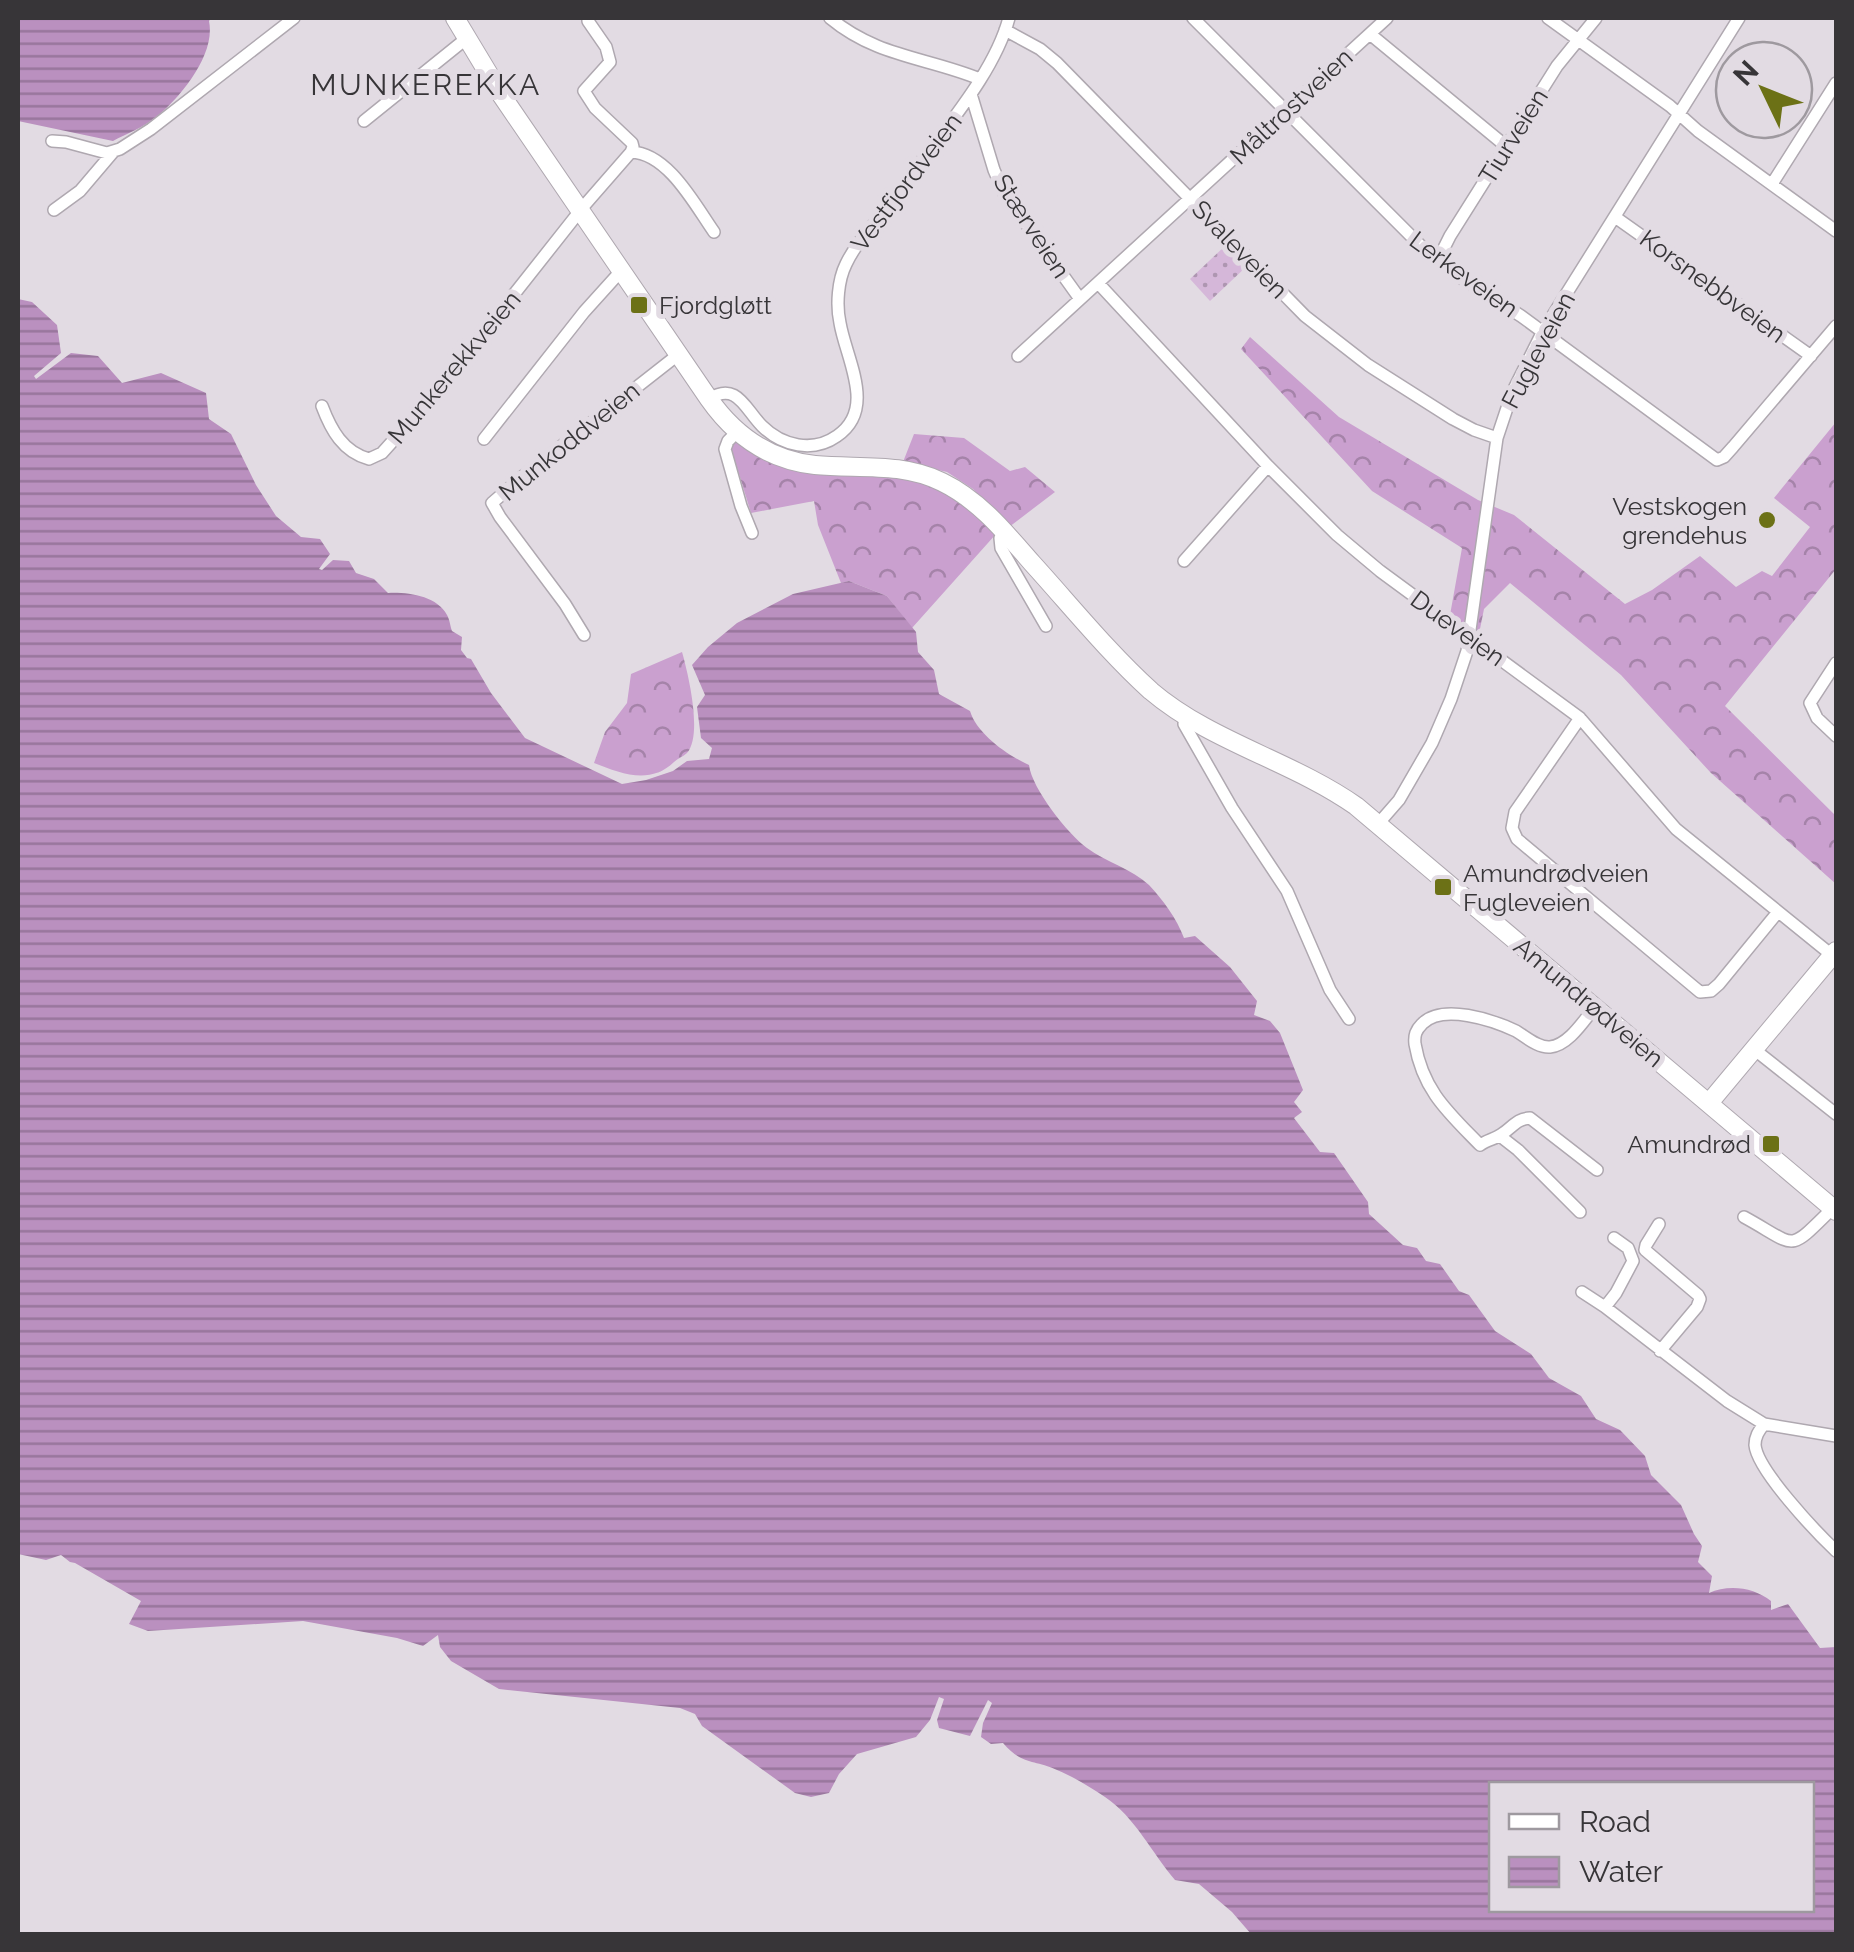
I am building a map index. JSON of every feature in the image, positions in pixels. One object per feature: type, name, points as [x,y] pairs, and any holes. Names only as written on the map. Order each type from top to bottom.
[{"type":"main road","points":[[455,18],[502,96],[709,399]]},
{"type":"main road","name":"Amundrødveien","points":[[709,399],[737,432],[764,451],[816,465],[894,468],[925,475],[959,492],[1005,532],[1134,675],[1161,698],[1212,731],[1321,784],[1378,824],[1835,1209]]},
{"type":"main road","points":[[1709,1103],[1835,954]]},
{"type":"street","points":[[54,210],[80,191],[114,152],[152,129],[294,18]]},
{"type":"street","points":[[830,18],[872,46],[980,79]]},
{"type":"street","name":"Lerkeveien","points":[[1193,18],[1438,260],[1717,460],[1724,458],[1836,326]]},
{"type":"street","name":"Måltrostveien","points":[[1018,356],[1387,18]]},
{"type":"street","points":[[1548,18],[1836,230]]},
{"type":"street","name":"Tiurveien","points":[[1438,260],[1557,66],[1596,18]]},
{"type":"street","name":"Fugleveien","points":[[1378,824],[1398,800],[1432,742],[1451,699],[1470,637],[1497,438],[1512,392],[1543,332],[1738,18]]},
{"type":"street","points":[[588,22],[606,47],[610,62],[584,92],[595,108],[632,142],[631,152],[651,157],[677,180],[714,232]]},
{"type":"street","name":"Vestfjordveien","points":[[709,399],[732,394],[766,430],[798,446],[827,442],[852,420],[858,402],[856,383],[838,312],[844,267],[857,244],[888,209],[972,94],[1007,24]]},
{"type":"street","name":"Svaleveien","points":[[1007,24],[1057,64],[1288,299],[1353,356],[1453,419],[1497,438]]},
{"type":"street","points":[[1370,34],[1507,147]]},
{"type":"street","points":[[364,121],[467,38]]},
{"type":"street","points":[[1772,184],[1836,85]]},
{"type":"street","name":"Stærveien","points":[[972,94],[1004,192],[1080,298]]},
{"type":"street","points":[[52,141],[114,152]]},
{"type":"street","name":"Munkerekkveien","points":[[322,406],[333,432],[352,452],[370,459],[382,453],[478,342],[631,152]]},
{"type":"street","name":"Korsnebbveien","points":[[1615,216],[1811,356]]},
{"type":"street","points":[[484,439],[621,270]]},
{"type":"street","name":"Dueveien","points":[[1098,282],[1268,466],[1351,548],[1580,718],[1676,829],[1835,954]]},
{"type":"street","name":"Munkoddveien","points":[[584,635],[492,503],[679,354]]},
{"type":"street","points":[[737,432],[725,449],[752,534]]},
{"type":"street","points":[[1184,561],[1268,466]]},
{"type":"street","points":[[1005,532],[1000,538],[1001,548],[1046,626]]},
{"type":"street","points":[[1836,663],[1810,702],[1813,714],[1836,736]]},
{"type":"street","name":"Amundrødveien","points":[[1185,716],[1184,724],[1232,808],[1287,891],[1330,990],[1349,1019]]},
{"type":"street","points":[[1580,718],[1515,812],[1512,828],[1517,839],[1700,992],[1711,991],[1719,984],[1778,912]]},
{"type":"street","points":[[1595,1007],[1568,1038],[1553,1047],[1544,1047],[1495,1023],[1452,1014],[1429,1017],[1414,1039],[1430,1089],[1480,1145],[1500,1136],[1520,1119],[1530,1118],[1596,1170]]},
{"type":"street","points":[[1755,1050],[1836,1114]]},
{"type":"street","points":[[1500,1136],[1580,1212]]},
{"type":"street","name":"Amundrødveien","points":[[1744,1217],[1776,1237],[1793,1242],[1835,1209]]},
{"type":"street","points":[[1660,1224],[1645,1250],[1700,1299],[1660,1350]]},
{"type":"street","points":[[1604,1306],[1616,1294],[1633,1261],[1628,1248],[1614,1238]]},
{"type":"street","points":[[1582,1292],[1764,1424],[1836,1436]]},
{"type":"street","points":[[1764,1424],[1756,1437],[1757,1454],[1796,1508],[1836,1550]]},
{"type":"shaded area","points":[[1227,244],[1247,266],[1210,301],[1190,279]]},
{"type":"green space","points":[[1250,337],[1339,417],[1478,500],[1514,515],[1625,604],[1700,556],[1736,587],[1762,571],[1772,576],[1810,527],[1774,498],[1836,422],[1836,569],[1725,706],[1836,816],[1836,884],[1711,773],[1621,675],[1510,583],[1484,609],[1479,634],[1450,615],[1462,548],[1372,491],[1241,349]]},
{"type":"green space","points":[[914,434],[964,438],[1010,471],[1025,467],[1055,492],[1009,527],[973,489],[947,472],[903,462]]},
{"type":"green space","points":[[736,437],[756,454],[905,477],[937,487],[967,503],[996,534],[912,628],[887,596],[849,581],[841,583],[818,525],[814,501],[751,513],[731,448]]},
{"type":"green space","points":[[682,652],[694,719],[692,744],[687,753],[665,769],[646,775],[625,774],[594,763],[605,732],[627,703],[631,674]]},
{"type":"water","points":[[18,18],[211,18],[202,61],[186,87],[151,121],[113,141],[18,121]]},
{"type":"water","points":[[18,299],[32,302],[57,325],[61,353],[34,376],[36,379],[71,353],[98,356],[122,383],[161,373],[206,393],[209,419],[231,434],[276,516],[301,537],[320,539],[330,554],[319,569],[333,560],[349,561],[356,573],[374,579],[388,593],[413,595],[436,603],[447,615],[452,631],[462,637],[461,650],[525,738],[622,784],[673,771],[687,761],[709,759],[712,748],[701,738],[697,707],[705,695],[692,665],[737,623],[793,594],[849,581],[887,596],[916,632],[918,652],[934,670],[939,694],[970,711],[994,743],[1029,765],[1044,798],[1070,832],[1087,848],[1149,885],[1184,938],[1195,936],[1230,967],[1257,1001],[1254,1015],[1270,1021],[1280,1033],[1303,1090],[1294,1102],[1302,1112],[1294,1118],[1320,1152],[1334,1153],[1368,1202],[1369,1214],[1403,1245],[1417,1248],[1426,1261],[1440,1264],[1495,1331],[1531,1354],[1549,1378],[1581,1396],[1596,1419],[1620,1430],[1645,1456],[1651,1475],[1681,1505],[1702,1546],[1698,1562],[1712,1576],[1709,1593],[1741,1588],[1771,1601],[1771,1610],[1788,1604],[1820,1648],[1836,1647],[1836,1934],[1251,1934],[1199,1884],[1175,1880],[1116,1805],[1082,1782],[1023,1759],[1003,1743],[991,1744],[981,1737],[992,1703],[988,1700],[970,1736],[939,1728],[937,1720],[944,1699],[939,1697],[930,1720],[916,1737],[857,1754],[829,1793],[811,1797],[795,1793],[702,1726],[695,1714],[680,1708],[499,1689],[451,1661],[440,1647],[438,1635],[423,1646],[303,1621],[148,1631],[129,1624],[141,1601],[61,1555],[46,1560],[18,1554]]},
{"type":"place","name":"Fjordgløtt","points":[[639,305]]},
{"type":"place","name":"Vestskogen grendehus","points":[[1767,520]]},
{"type":"place","name":"Amundrødveien Fugleveien","points":[[1443,887]]},
{"type":"place","name":"Amundrød","points":[[1771,1144]]},
{"type":"district","name":"MUNKEREKKA","points":[[426,85]]}]
